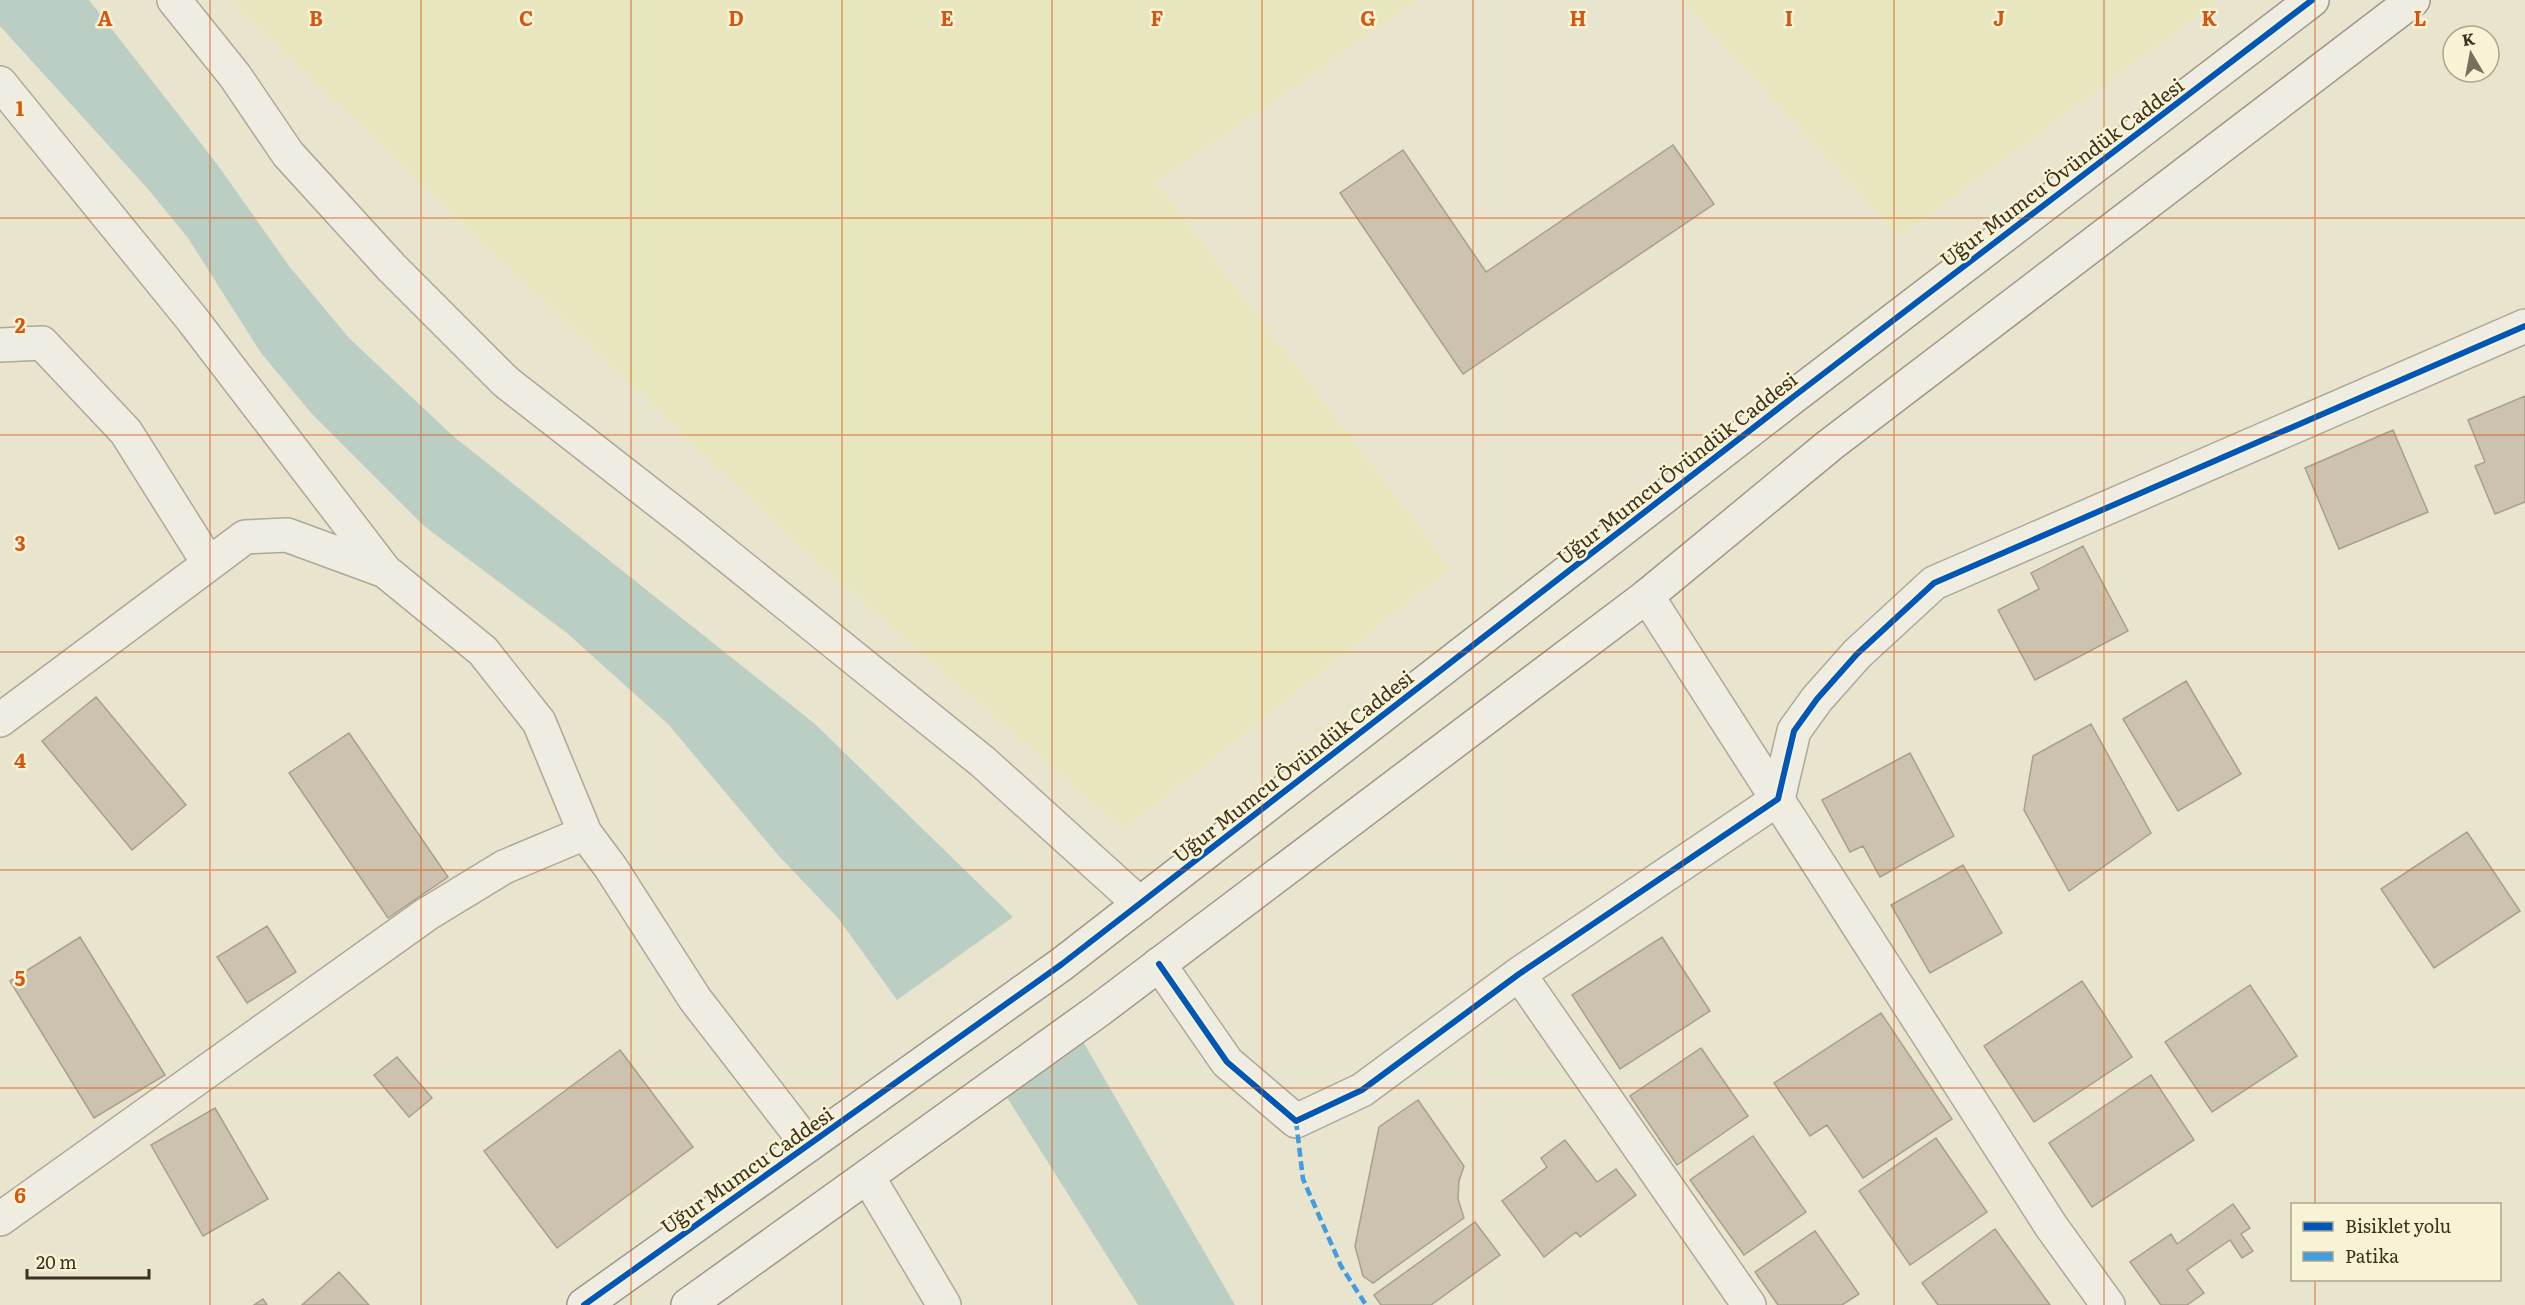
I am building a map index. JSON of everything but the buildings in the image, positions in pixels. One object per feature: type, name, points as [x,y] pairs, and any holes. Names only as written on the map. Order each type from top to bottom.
[{"type":"street","points":[[174,0],[235,76],[288,154],[392,268],[506,382],[688,524],[983,762],[1140,904]]},
{"type":"street","name":"Uğur Mumcu Övündük Caddesi","points":[[1062,964],[1793,397],[2312,0]]},
{"type":"street","points":[[688,1305],[1100,1010],[1647,596],[1830,445],[2413,0]]},
{"type":"street","points":[[0,83],[192,319],[385,571],[483,651],[539,722],[585,833],[695,999],[808,1145]]},
{"type":"street","points":[[1159,964],[1227,1062],[1296,1121],[1362,1090],[1519,974],[1778,799],[1794,731],[1817,699],[1857,654],[1935,583],[2525,326]]},
{"type":"street","points":[[0,345],[42,343],[126,432],[209,564]]},
{"type":"street","points":[[0,720],[245,537],[287,536],[385,571]]},
{"type":"street","points":[[1647,596],[2050,1226],[2108,1305]]},
{"type":"street","points":[[0,1219],[427,914],[504,867],[585,833]]},
{"type":"street","name":"Uğur Mumcu Caddesi","points":[[584,1305],[1062,964]]},
{"type":"street","points":[[1519,974],[1749,1305]]},
{"type":"street","points":[[868,1177],[944,1305]]},
{"type":"shaded area","points":[[0,0],[89,0],[217,164],[289,266],[349,338],[453,436],[815,724],[1013,917],[897,1000],[838,918],[778,855],[668,724],[567,633],[424,526],[312,414],[261,353],[188,238],[148,189],[0,26]]},
{"type":"shaded area","points":[[229,0],[1419,0],[1157,183],[1451,568],[1124,830],[804,551]]},
{"type":"shaded area","points":[[1681,0],[2219,0],[1900,237]]},
{"type":"shaded area","points":[[1081,1038],[1235,1305],[1138,1305],[1006,1096]]},
{"type":"marked path","points":[[1296,1121],[1303,1179],[1341,1266],[1366,1305]]},
{"type":"cycle path","points":[[584,1305],[1062,964],[1793,397],[2312,0]]},
{"type":"cycle path","points":[[1159,964],[1227,1062],[1296,1121],[1362,1090],[1519,974],[1778,799],[1794,731],[1817,699],[1857,654],[1934,583],[2525,326]]}]
